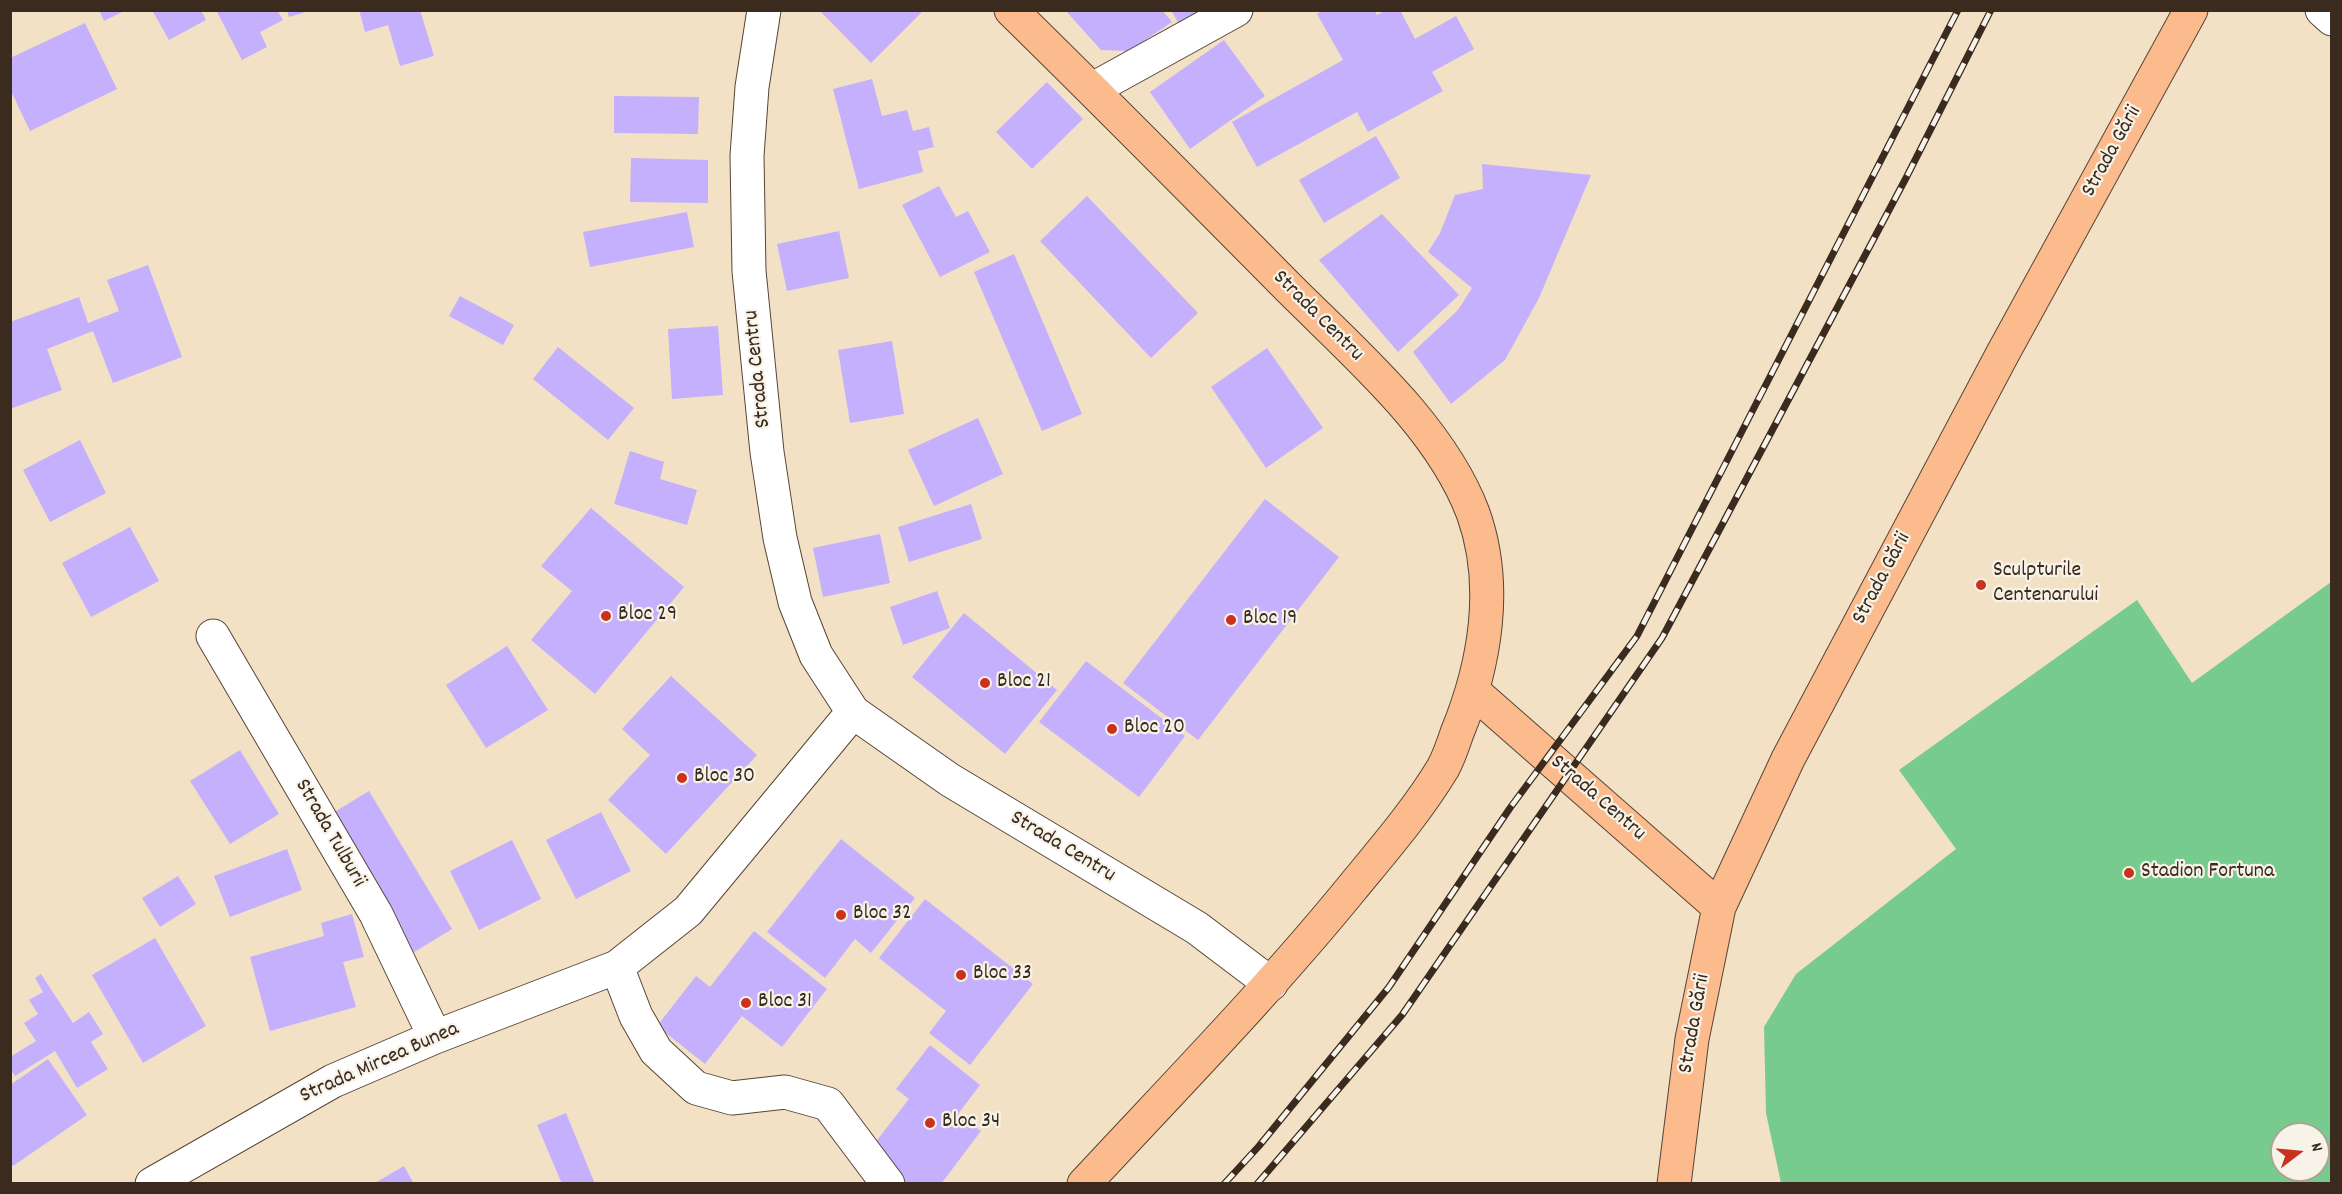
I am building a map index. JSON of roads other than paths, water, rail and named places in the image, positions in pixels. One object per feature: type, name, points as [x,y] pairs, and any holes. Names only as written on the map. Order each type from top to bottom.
[{"type":"main road","name":"Strada Centru","points":[[1011,10],[1093,89],[1404,405],[1457,480],[1473,514],[1482,549],[1487,603],[1483,650],[1474,692],[1444,766],[1414,809],[1271,984],[1084,1184]]},
{"type":"main road","name":"Strada Gării","points":[[1674,1184],[1692,1039],[1719,907],[1793,749],[2003,353],[2191,10]]},
{"type":"main road","name":"Strada Centru","points":[[1474,692],[1719,907]]},
{"type":"street","name":"Strada Centru","points":[[764,10],[752,87],[747,156],[749,272],[767,452],[780,538],[795,602],[816,655],[853,712],[950,780],[1197,928],[1271,984]]},
{"type":"street","points":[[1093,89],[1236,10]]},
{"type":"street","points":[[2322,10],[2331,19]]},
{"type":"street","name":"Strada Tulburii","points":[[213,636],[376,914],[435,1037]]},
{"type":"street","points":[[853,712],[688,911],[617,967],[636,1016],[656,1051],[696,1088],[732,1098],[785,1092],[828,1104],[888,1184]]},
{"type":"street","name":"Strada Mircea Bunea","points":[[152,1184],[333,1081],[435,1037],[617,967]]},
{"type":"railway","points":[[1224,1184],[1259,1146],[1389,987],[1510,808],[1637,636],[1958,10]]},
{"type":"railway","points":[[1257,1184],[1402,1015],[1662,638],[1906,178],[1991,10]]},
{"type":"place","name":"Sculpturile Centenarului","points":[[1981,585]]},
{"type":"place","name":"Bloc 29","points":[[606,616]]},
{"type":"place","name":"Bloc 19","points":[[1231,620]]},
{"type":"place","name":"Bloc 21","points":[[985,683]]},
{"type":"place","name":"Bloc 20","points":[[1112,729]]},
{"type":"place","name":"Bloc 30","points":[[682,778]]},
{"type":"place","name":"Stadion Fortuna","points":[[2129,873]]},
{"type":"place","name":"Bloc 32","points":[[841,915]]},
{"type":"place","name":"Bloc 33","points":[[961,975]]},
{"type":"place","name":"Bloc 31","points":[[746,1003]]},
{"type":"place","name":"Bloc 34","points":[[930,1123]]}]
